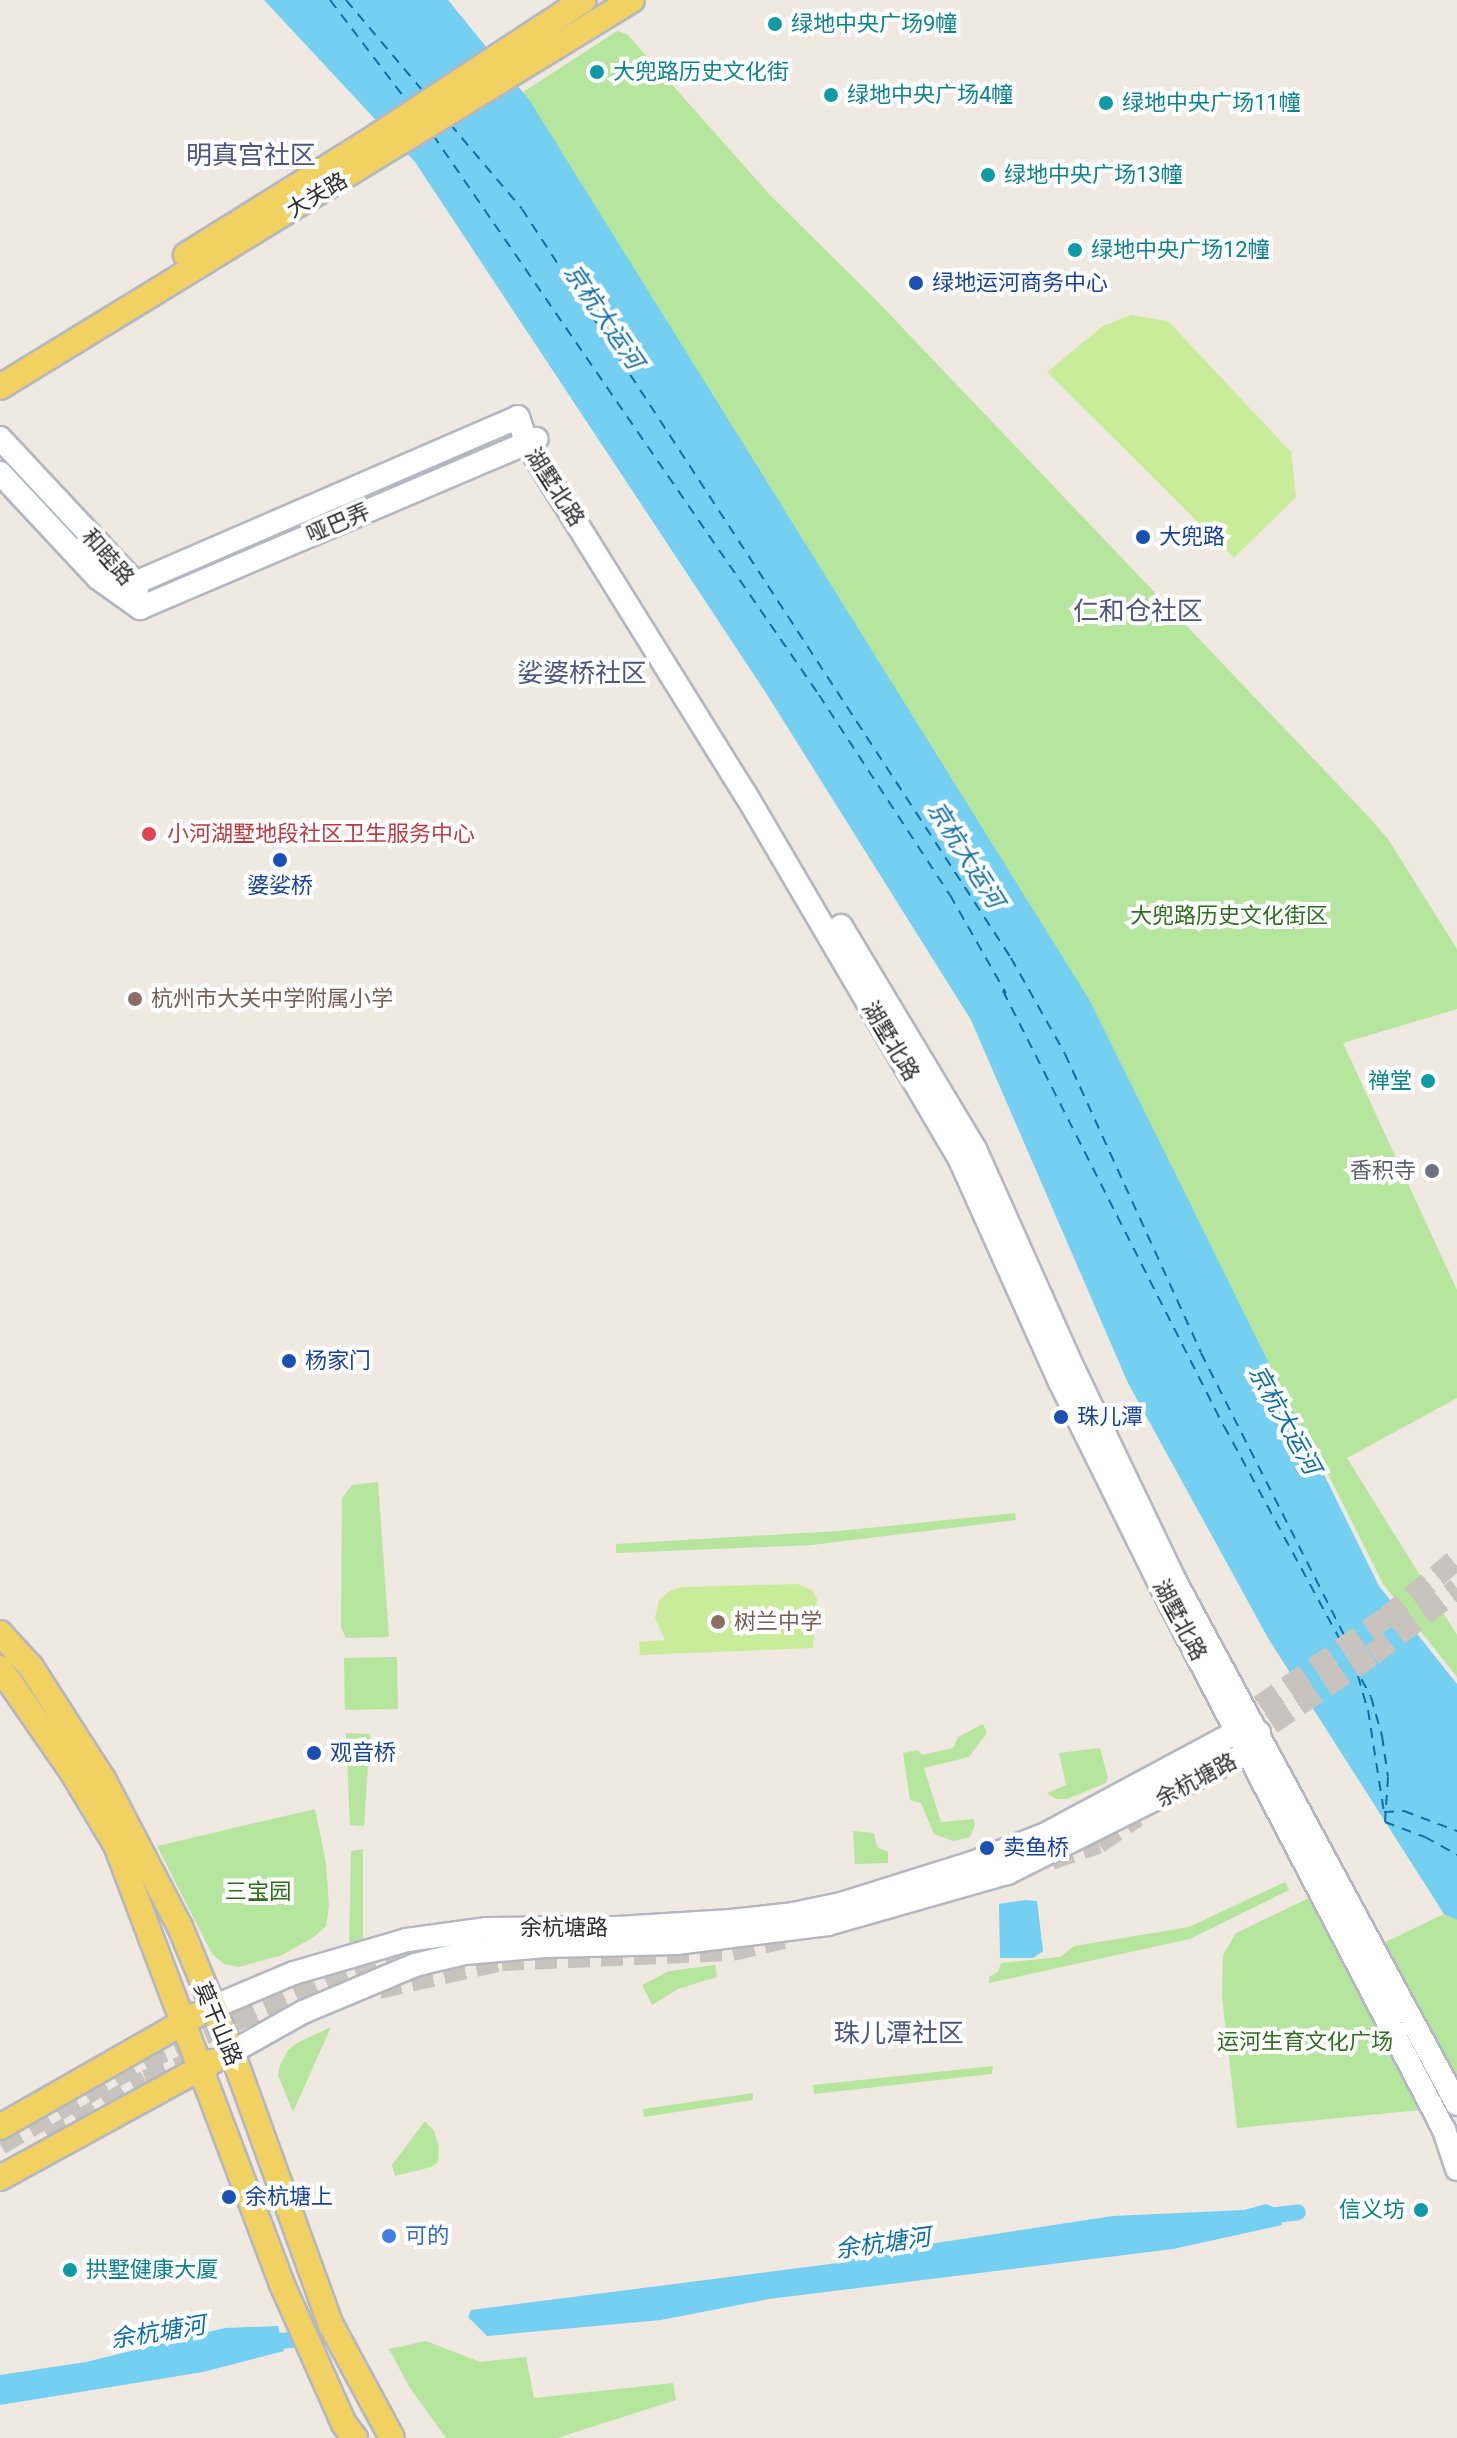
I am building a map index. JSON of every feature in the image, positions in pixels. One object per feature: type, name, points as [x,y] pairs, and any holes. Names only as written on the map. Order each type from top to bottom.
[{"type":"main road","name":"大关路","points":[[542,42],[584,0]]},
{"type":"main road","name":"大关路","points":[[0,387],[16,365],[542,42],[624,1]]},
{"type":"main road","name":"湖墅北路","points":[[518,417],[730,768],[961,1162],[1060,1382],[1248,1739],[1444,2130],[1457,2169]]},
{"type":"main road","name":"哑巴弄","points":[[135,583],[518,417]]},
{"type":"main road","name":"和睦路","points":[[0,438],[135,583],[140,608]]},
{"type":"main road","name":"哑巴弄","points":[[140,608],[531,440]]},
{"type":"main road","name":"和睦路","points":[[0,473],[98,578],[140,608]]},
{"type":"main road","name":"莫干山路","points":[[0,1633],[31,1667],[103,1779],[180,1927],[211,2008],[232,2052],[331,2325],[392,2438]]},
{"type":"main road","name":"莫干山路","points":[[0,1668],[71,1770],[116,1845],[281,2282],[344,2424],[355,2438]]},
{"type":"main road","name":"湖墅北路","points":[[1248,1739],[1457,2104]]},
{"type":"main road","name":"余杭塘路","points":[[0,2127],[183,2021],[294,1973],[407,1940],[487,1929],[618,1928],[731,1921],[793,1914],[841,1904],[972,1863],[1046,1834],[1248,1739]]},
{"type":"main road","name":"余杭塘路","points":[[0,2178],[317,2006],[415,1965],[465,1953],[545,1946],[678,1943],[813,1927],[1007,1873],[1248,1739]]},
{"type":"green space","name":"大兜路历史文化街区","points":[[617,31],[627,34],[769,194],[876,300],[1366,814],[1388,839],[1457,949],[1457,1009],[1343,1043],[1457,1290],[1457,1398],[1347,1458],[1457,1635],[1457,1677],[1383,1584],[1326,1470],[1318,1474],[517,96]]},
{"type":"green space","points":[[1131,315],[1168,321],[1291,452],[1296,497],[1234,558],[1047,372],[1103,326]]},
{"type":"green space","points":[[378,1482],[389,1637],[346,1638],[341,1627],[342,1498],[352,1485]]},
{"type":"green space","points":[[1015,1513],[1016,1520],[812,1545],[616,1553],[616,1544],[839,1531]]},
{"type":"green space","points":[[798,1584],[812,1590],[817,1599],[813,1648],[640,1655],[639,1642],[665,1640],[655,1618],[659,1600],[670,1591],[681,1587]]},
{"type":"green space","points":[[397,1657],[398,1709],[345,1710],[344,1658]]},
{"type":"green space","points":[[983,1724],[987,1733],[969,1757],[924,1768],[941,1822],[973,1819],[975,1825],[970,1837],[953,1841],[934,1834],[921,1803],[910,1800],[903,1753],[918,1750],[922,1755],[953,1748],[958,1737]]},
{"type":"green space","points":[[346,1733],[370,1734],[364,1826],[350,1825]]},
{"type":"green space","points":[[1100,1748],[1108,1778],[1106,1783],[1067,1799],[1056,1799],[1047,1793],[1066,1785],[1059,1753]]},
{"type":"green space","name":"三宝园","points":[[315,1809],[326,1863],[329,1906],[326,1926],[314,1937],[282,1955],[239,1967],[224,1964],[212,1954],[157,1846]]},
{"type":"green space","points":[[853,1831],[874,1833],[877,1847],[888,1852],[888,1863],[855,1864]]},
{"type":"green space","points":[[363,1849],[363,1942],[349,1949],[351,1851]]},
{"type":"green space","points":[[1285,1882],[1289,1890],[1190,1939],[989,1983],[989,1977],[998,1972],[1001,1963],[1060,1957],[1074,1946],[1189,1927]]},
{"type":"green space","name":"运河生育文化广场","points":[[1315,1895],[1334,1919],[1420,2110],[1237,2128],[1222,1996],[1223,1955],[1236,1933]]},
{"type":"green space","points":[[1444,1914],[1457,1920],[1457,2104],[1371,1949]]},
{"type":"green space","points":[[715,1965],[717,1977],[678,1989],[652,2005],[642,1985],[669,1971]]},
{"type":"green space","points":[[331,2027],[293,2112],[278,2075],[280,2065],[288,2050],[297,2043]]},
{"type":"green space","points":[[993,2066],[992,2074],[814,2094],[813,2085]]},
{"type":"green space","points":[[753,2093],[753,2100],[644,2117],[643,2109]]},
{"type":"green space","points":[[425,2121],[434,2131],[439,2147],[438,2162],[431,2167],[395,2176],[392,2165]]},
{"type":"green space","points":[[426,2341],[480,2362],[526,2357],[534,2398],[673,2383],[676,2400],[557,2438],[446,2438],[410,2388],[389,2349]]},
{"type":"water","name":"京杭大运河","points":[[264,0],[448,0],[530,101],[1090,1001],[1379,1586],[1457,1684],[1457,1920],[1444,1914],[1268,1638],[1128,1383],[971,1020],[766,693],[415,162]]},
{"type":"water","points":[[1037,1901],[1043,1951],[1033,1958],[1000,1958],[999,1904]]},
{"type":"water","points":[[1266,2204],[1280,2210],[1282,2225],[1173,2249],[769,2299],[661,2320],[487,2336],[468,2317],[471,2310],[838,2263],[871,2253],[1113,2216],[1244,2210]]},
{"type":"water","points":[[278,2326],[284,2351],[203,2372],[0,2405],[0,2375],[86,2362],[225,2328]]},
{"type":"waterway","name":"余杭塘河","points":[[1260,2217],[1298,2212]]},
{"type":"waterway","name":"余杭塘河","points":[[262,2342],[324,2338]]},
{"type":"ferry route","points":[[330,0],[407,101]]},
{"type":"ferry route","points":[[346,0],[423,91]]},
{"type":"ferry route","points":[[450,124],[522,209],[1011,958],[1065,1054],[1201,1353],[1348,1643],[1355,1666]]},
{"type":"ferry route","points":[[433,135],[819,695],[950,895],[1006,993],[1003,991],[1224,1426],[1371,1697],[1382,1736],[1388,1777],[1385,1822],[1425,1837],[1457,1855]]},
{"type":"ferry route","points":[[1358,1676],[1368,1710],[1384,1812],[1404,1811],[1457,1831]]},
{"type":"tunnel","points":[[1233,1725],[1386,1618],[1457,1559]]},
{"type":"tunnel","points":[[1244,1742],[1372,1655],[1457,1589]]},
{"type":"tunnel","points":[[1051,1859],[1098,1843],[1137,1816]]},
{"type":"tunnel","points":[[379,1988],[502,1960],[732,1950],[784,1938]]},
{"type":"tunnel","points":[[0,2144],[144,2060],[354,1969],[418,1946]]},
{"type":"tunnel","points":[[49,2139],[146,2081],[199,2060]]},
{"type":"place","name":"绿地中央广场9幢","points":[[775,24]]},
{"type":"place","name":"大兜路历史文化街","points":[[597,72]]},
{"type":"place","name":"绿地中央广场4幢","points":[[831,95]]},
{"type":"place","name":"绿地中央广场11幢","points":[[1106,103]]},
{"type":"place","name":"绿地中央广场13幢","points":[[988,175]]},
{"type":"place","name":"绿地中央广场12幢","points":[[1075,250]]},
{"type":"place","name":"绿地运河商务中心","points":[[916,283]]},
{"type":"place","name":"大兜路","points":[[1143,537]]},
{"type":"place","name":"小河湖墅地段社区卫生服务中心","points":[[149,834]]},
{"type":"place","name":"婆娑桥","points":[[280,860]]},
{"type":"place","name":"杭州市大关中学附属小学","points":[[135,999]]},
{"type":"place","name":"禅堂","points":[[1428,1081]]},
{"type":"place","name":"香积寺","points":[[1432,1171]]},
{"type":"place","name":"杨家门","points":[[289,1361]]},
{"type":"place","name":"珠儿潭","points":[[1061,1417]]},
{"type":"place","name":"树兰中学","points":[[718,1622]]},
{"type":"place","name":"观音桥","points":[[314,1753]]},
{"type":"place","name":"卖鱼桥","points":[[987,1848]]},
{"type":"place","name":"余杭塘上","points":[[229,2197]]},
{"type":"place","name":"信义坊","points":[[1421,2210]]},
{"type":"place","name":"可的","points":[[389,2236]]},
{"type":"place","name":"拱墅健康大厦","points":[[70,2270]]},
{"type":"district","name":"明真宫社区","points":[[251,156]]},
{"type":"district","name":"仁和仓社区","points":[[1138,612]]},
{"type":"district","name":"娑婆桥社区","points":[[582,674]]},
{"type":"district","name":"珠儿潭社区","points":[[899,2034]]}]
